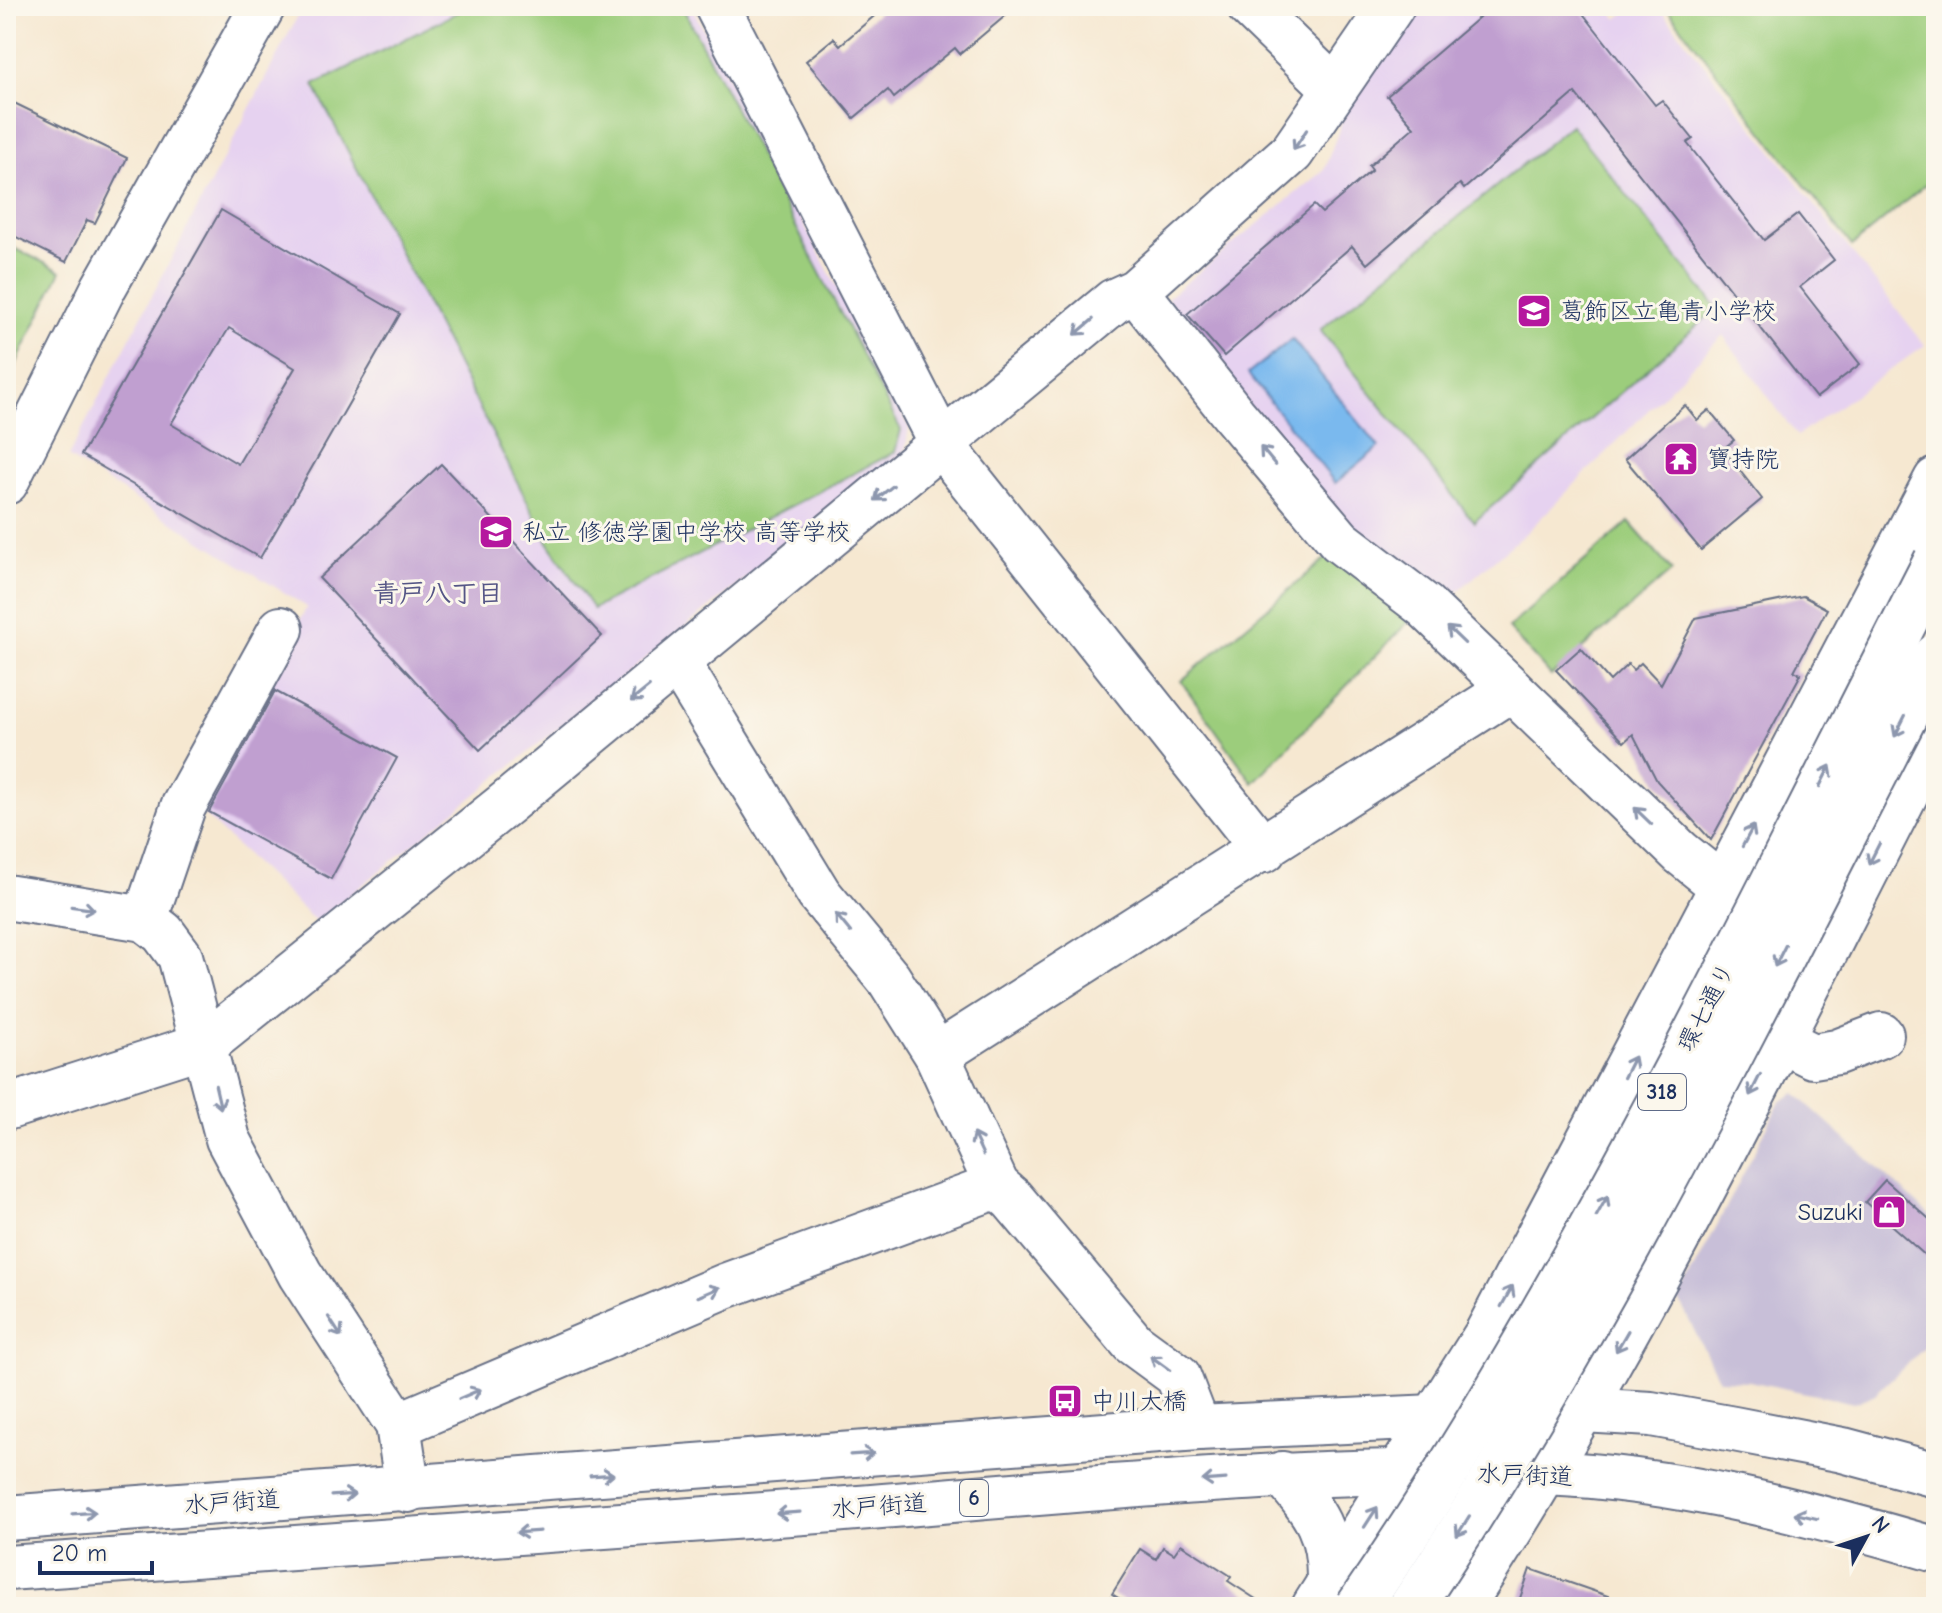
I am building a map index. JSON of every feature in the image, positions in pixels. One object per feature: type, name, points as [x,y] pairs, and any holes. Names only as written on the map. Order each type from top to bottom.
[{"type":"main road","points":[[6,482],[104,287],[263,6]]},
{"type":"main road","points":[[717,6],[942,445],[1264,850]]},
{"type":"main road","points":[[1249,6],[1334,88]]},
{"type":"main road","points":[[6,1108],[206,1044],[678,663],[1114,301],[1136,291],[1292,152],[1392,6]]},
{"type":"main road","points":[[1136,291],[1340,541],[1425,606],[1681,853],[1722,886]]},
{"type":"main road","points":[[1334,1599],[1400,1473],[1486,1335],[1569,1184],[1936,480]]},
{"type":"main road","name":"環七通り","points":[[1334,1599],[1407,1536],[1522,1350],[1621,1173],[1936,561]]},
{"type":"main road","points":[[145,919],[183,807],[281,629]]},
{"type":"main road","name":"環七通り","points":[[1411,1607],[1561,1368],[1666,1175],[1936,656]]},
{"type":"main road","points":[[678,663],[819,894],[889,979],[937,1055],[997,1186],[1133,1343],[1178,1376],[1198,1428]]},
{"type":"main road","points":[[937,1055],[1264,850],[1511,689]]},
{"type":"main road","points":[[1461,1607],[1547,1473],[1669,1254],[1936,735]]},
{"type":"main road","points":[[6,897],[145,919],[163,933],[180,956],[206,1044],[228,1139],[300,1274],[398,1425],[408,1490]]},
{"type":"main road","points":[[1779,1039],[1813,1056],[1837,1052],[1881,1035]]},
{"type":"main road","points":[[1569,1184],[1558,1229],[1559,1245],[1617,1282],[1632,1279],[1669,1254]]},
{"type":"main road","points":[[398,1425],[725,1286],[997,1186]]},
{"type":"main road","name":"水戸街道","points":[[6,1518],[1198,1428],[1583,1410],[1651,1414],[1734,1429],[1843,1450],[1936,1475]]},
{"type":"main road","name":"水戸街道","points":[[6,1568],[635,1525],[1282,1474],[1547,1473],[1718,1495],[1936,1550]]},
{"type":"main road","points":[[1282,1474],[1323,1529],[1329,1549],[1334,1599]]},
{"type":"shaded area","name":"私立 修徳学園中学校 高等学校","points":[[303,6],[691,6],[909,427],[905,451],[316,922],[198,809],[307,607],[68,457]]},
{"type":"shaded area","name":"葛飾区立亀青小学校","points":[[1420,6],[1606,6],[1617,19],[1633,6],[1658,6],[1925,345],[1797,436],[1723,335],[1528,531],[1444,603],[1336,523],[1167,298],[1324,170],[1359,76],[1402,21]]},
{"type":"shaded area","points":[[1795,1093],[1936,1221],[1936,1337],[1875,1394],[1854,1403],[1749,1381],[1719,1380],[1679,1300],[1780,1102]]},
{"type":"green space","points":[[470,6],[682,6],[901,430],[895,452],[593,609],[548,542],[314,85]]},
{"type":"green space","points":[[1674,6],[1936,6],[1936,176],[1852,246],[1668,10]]},
{"type":"green space","points":[[1571,125],[1717,308],[1474,522],[1320,330]]},
{"type":"green space","points":[[6,244],[61,271],[6,385]]},
{"type":"green space","points":[[1629,522],[1672,571],[1551,676],[1508,628]]},
{"type":"green space","points":[[1331,554],[1410,620],[1253,783],[1181,681]]},
{"type":"water","points":[[1292,339],[1379,447],[1335,483],[1248,374]]},
{"type":"building","points":[[886,6],[1017,6],[960,54],[955,48],[894,98],[888,90],[854,118],[806,61],[834,38],[840,45]]},
{"type":"building","points":[[1492,6],[1577,6],[1655,105],[1662,100],[1693,139],[1687,143],[1764,240],[1798,214],[1834,260],[1800,287],[1860,364],[1816,398],[1575,93],[1464,189],[1460,184],[1367,264],[1352,246],[1224,356],[1187,314],[1314,205],[1322,213],[1372,170],[1369,166],[1414,127],[1387,96]]},
{"type":"building","points":[[6,99],[127,158],[95,223],[87,220],[66,262],[6,232]]},
{"type":"building","points":[[221,210],[400,314],[260,558],[81,455]],"holes":[[[229,328],[295,368],[238,464],[171,424]]]},
{"type":"building","points":[[1685,405],[1697,420],[1709,410],[1734,440],[1723,449],[1762,499],[1701,550],[1625,459]]},
{"type":"building","points":[[441,464],[602,636],[480,750],[319,578]]},
{"type":"building","points":[[1803,596],[1827,609],[1794,671],[1801,674],[1711,840],[1657,781],[1633,734],[1624,742],[1556,670],[1581,648],[1610,681],[1628,664],[1633,670],[1641,663],[1661,684],[1696,618]]},
{"type":"building","points":[[275,691],[397,758],[331,879],[209,812]]},
{"type":"building","points":[[1885,1180],[1936,1225],[1936,1265],[1865,1202]]},
{"type":"building","points":[[1181,1544],[1231,1576],[1228,1581],[1268,1607],[1133,1607],[1112,1594],[1140,1549],[1156,1559],[1163,1547],[1174,1554]]},
{"type":"building","points":[[1530,1569],[1625,1602],[1624,1607],[1517,1607]]},
{"type":"place","name":"葛飾区立亀青小学校","points":[[1534,311]]},
{"type":"place","name":"寶持院","points":[[1681,459]]},
{"type":"place","name":"私立 修徳学園中学校 高等学校","points":[[496,532]]},
{"type":"place","name":"Suzuki","points":[[1889,1212]]},
{"type":"place","name":"中川大橋","points":[[1065,1401]]},
{"type":"district","name":"青戸八丁目","points":[[438,594]]}]
